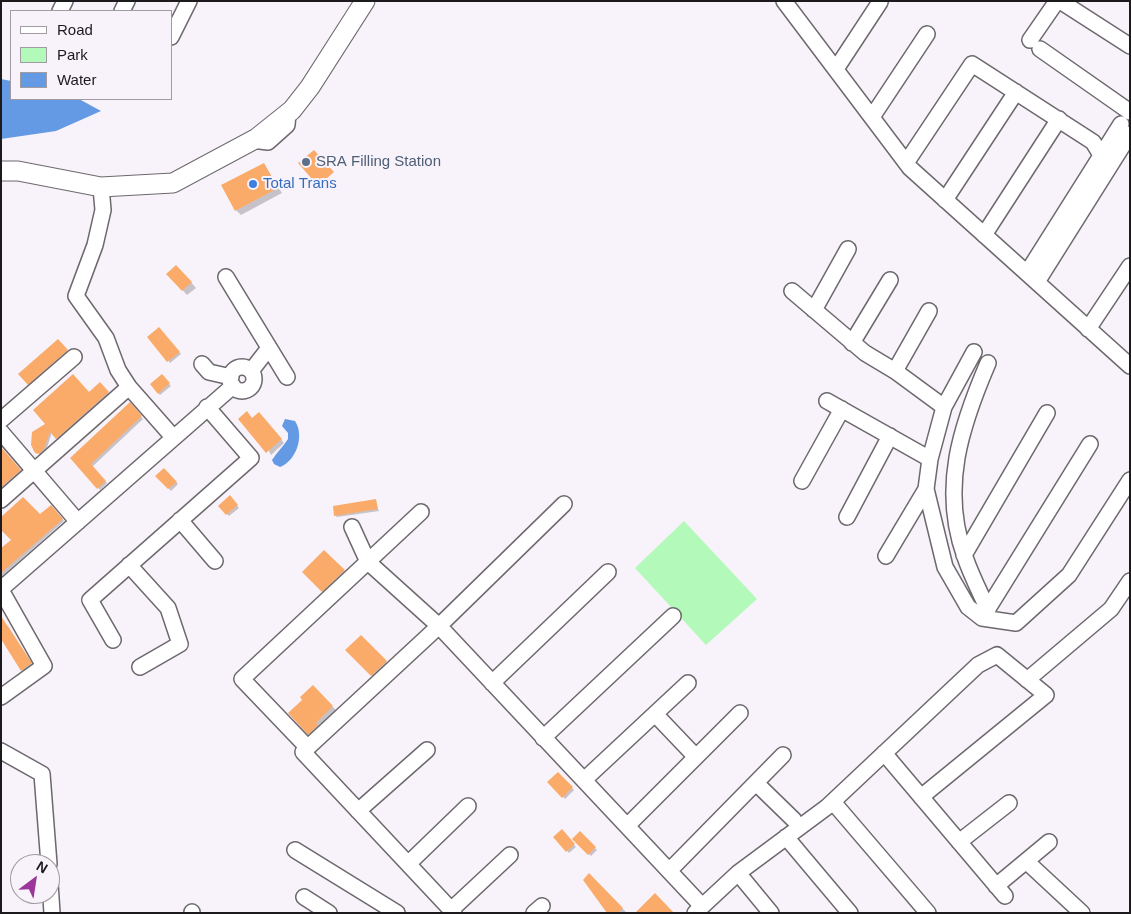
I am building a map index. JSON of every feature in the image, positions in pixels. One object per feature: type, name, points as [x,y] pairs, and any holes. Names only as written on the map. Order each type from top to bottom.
[{"type":"main road","points":[[1,171],[18,171],[102,187],[173,183],[252,140],[288,113],[310,87],[365,1]]},
{"type":"street","points":[[172,35],[190,1]]},
{"type":"street","points":[[1130,46],[1058,1],[1035,45],[1130,112]]},
{"type":"street","points":[[836,69],[880,2]]},
{"type":"street","points":[[789,3],[906,163],[1130,366]]},
{"type":"street","points":[[872,117],[927,34]]},
{"type":"street","points":[[906,163],[972,64],[1093,142],[1101,155]]},
{"type":"street","points":[[945,200],[1016,92]]},
{"type":"street","points":[[984,235],[1059,119]]},
{"type":"street","points":[[1032,278],[1101,155],[1125,129]]},
{"type":"street","points":[[1032,278],[1125,129]]},
{"type":"street","points":[[102,187],[103,210],[95,245],[76,296],[106,338],[118,370],[129,387],[173,437]]},
{"type":"street","points":[[814,310],[848,249]]},
{"type":"street","points":[[1088,329],[1130,266]]},
{"type":"street","points":[[226,277],[287,377]]},
{"type":"street","points":[[852,342],[890,280]]},
{"type":"street","points":[[792,291],[865,353],[895,371],[944,407]]},
{"type":"street","points":[[895,371],[929,311]]},
{"type":"street","points":[[202,364],[209,372],[232,382],[241,391],[248,389],[254,379],[251,372],[269,348]]},
{"type":"street","points":[[974,352],[944,407],[930,459],[926,489],[945,567],[968,607],[1016,623],[1069,575],[1130,480]]},
{"type":"street","points":[[1,420],[74,357]]},
{"type":"street","points":[[985,614],[964,555],[952,499],[954,466],[967,412],[988,363]]},
{"type":"street","points":[[1,697],[44,666],[1,590],[207,407],[232,382]]},
{"type":"street","points":[[1,500],[129,387]]},
{"type":"street","points":[[827,401],[930,459]]},
{"type":"street","points":[[113,640],[90,600],[251,458],[207,407]]},
{"type":"street","points":[[802,482],[842,409]]},
{"type":"street","points":[[964,555],[1047,414]]},
{"type":"street","points":[[1,432],[78,522]]},
{"type":"street","points":[[847,517],[890,436]]},
{"type":"street","points":[[985,614],[1090,444]]},
{"type":"street","points":[[886,556],[926,489]]},
{"type":"street","points":[[510,856],[453,912],[303,752],[438,626],[564,504]]},
{"type":"street","points":[[308,748],[242,679],[421,512]]},
{"type":"street","points":[[180,520],[215,561]]},
{"type":"street","points":[[352,527],[368,562],[438,626],[668,871],[699,910],[738,873],[832,802],[978,665],[996,655],[1046,695],[921,797]]},
{"type":"street","points":[[129,565],[168,608],[180,644],[140,666]]},
{"type":"street","points":[[492,683],[608,572]]},
{"type":"street","points":[[1027,680],[1111,609],[1130,581]]},
{"type":"street","points":[[543,738],[673,616]]},
{"type":"street","points":[[584,780],[688,683]]},
{"type":"street","points":[[626,826],[740,713]]},
{"type":"street","points":[[655,714],[696,758]]},
{"type":"street","points":[[358,811],[427,750]]},
{"type":"street","points":[[1,751],[42,774],[48,854]]},
{"type":"street","points":[[884,753],[1001,891],[1026,861],[1049,842]]},
{"type":"street","points":[[668,871],[783,755]]},
{"type":"street","points":[[756,783],[794,820]]},
{"type":"street","points":[[832,802],[928,913]]},
{"type":"street","points":[[959,842],[1009,803]]},
{"type":"street","points":[[408,864],[468,806]]},
{"type":"street","points":[[786,837],[850,913]]},
{"type":"street","points":[[294,850],[394,912]]},
{"type":"street","points":[[1026,861],[1082,913]]},
{"type":"street","points":[[738,873],[771,913]]},
{"type":"street","points":[[304,897],[330,913]]},
{"type":"green space","points":[[684,521],[757,599],[706,645],[635,568]]},
{"type":"water","points":[[1,79],[10,81],[10,100],[81,100],[101,111],[56,131],[1,139]]},
{"type":"water","points":[[285,419],[295,421],[298,427],[299,441],[294,454],[286,464],[280,467],[274,464],[272,460],[288,439],[288,433],[282,426]]},
{"type":"building","points":[[314,150],[334,172],[318,186],[298,163]]},
{"type":"building","points":[[264,163],[278,188],[235,211],[221,185]]},
{"type":"building","points":[[176,265],[192,282],[182,291],[166,274]]},
{"type":"building","points":[[159,327],[180,352],[167,362],[147,337]]},
{"type":"building","points":[[58,339],[68,350],[28,385],[18,374]]},
{"type":"building","points":[[73,374],[89,392],[100,382],[109,392],[56,439],[50,432],[44,449],[39,454],[35,453],[31,445],[32,432],[45,424],[33,410]]},
{"type":"building","points":[[162,374],[170,383],[158,394],[150,384]]},
{"type":"building","points":[[130,402],[142,416],[91,464],[106,481],[97,489],[70,458]]},
{"type":"building","points":[[247,411],[252,418],[259,412],[282,439],[266,453],[238,419]]},
{"type":"building","points":[[1,447],[21,470],[1,487]]},
{"type":"building","points":[[164,468],[177,482],[168,489],[155,476]]},
{"type":"building","points":[[230,495],[238,505],[226,515],[218,506]]},
{"type":"building","points":[[23,497],[40,514],[51,505],[63,519],[1,573],[1,548],[11,540],[1,530],[1,517]]},
{"type":"building","points":[[376,499],[378,509],[334,516],[333,506]]},
{"type":"building","points":[[324,550],[345,570],[322,592],[302,572]]},
{"type":"building","points":[[1,616],[32,663],[21,671],[1,639]]},
{"type":"building","points":[[361,635],[387,661],[371,676],[345,650]]},
{"type":"building","points":[[313,685],[333,706],[316,723],[318,725],[308,735],[288,713],[302,700],[300,697]]},
{"type":"building","points":[[558,772],[573,787],[562,798],[547,782]]},
{"type":"building","points":[[562,829],[575,844],[566,852],[553,837]]},
{"type":"building","points":[[580,831],[596,847],[588,855],[572,839]]},
{"type":"building","points":[[589,873],[623,908],[618,913],[607,913],[583,880]]},
{"type":"building","points":[[655,893],[674,913],[635,913]]},
{"type":"place","name":"SRA Filling Station","points":[[306,162]]},
{"type":"place","name":"Total Trans","points":[[253,184]]}]
